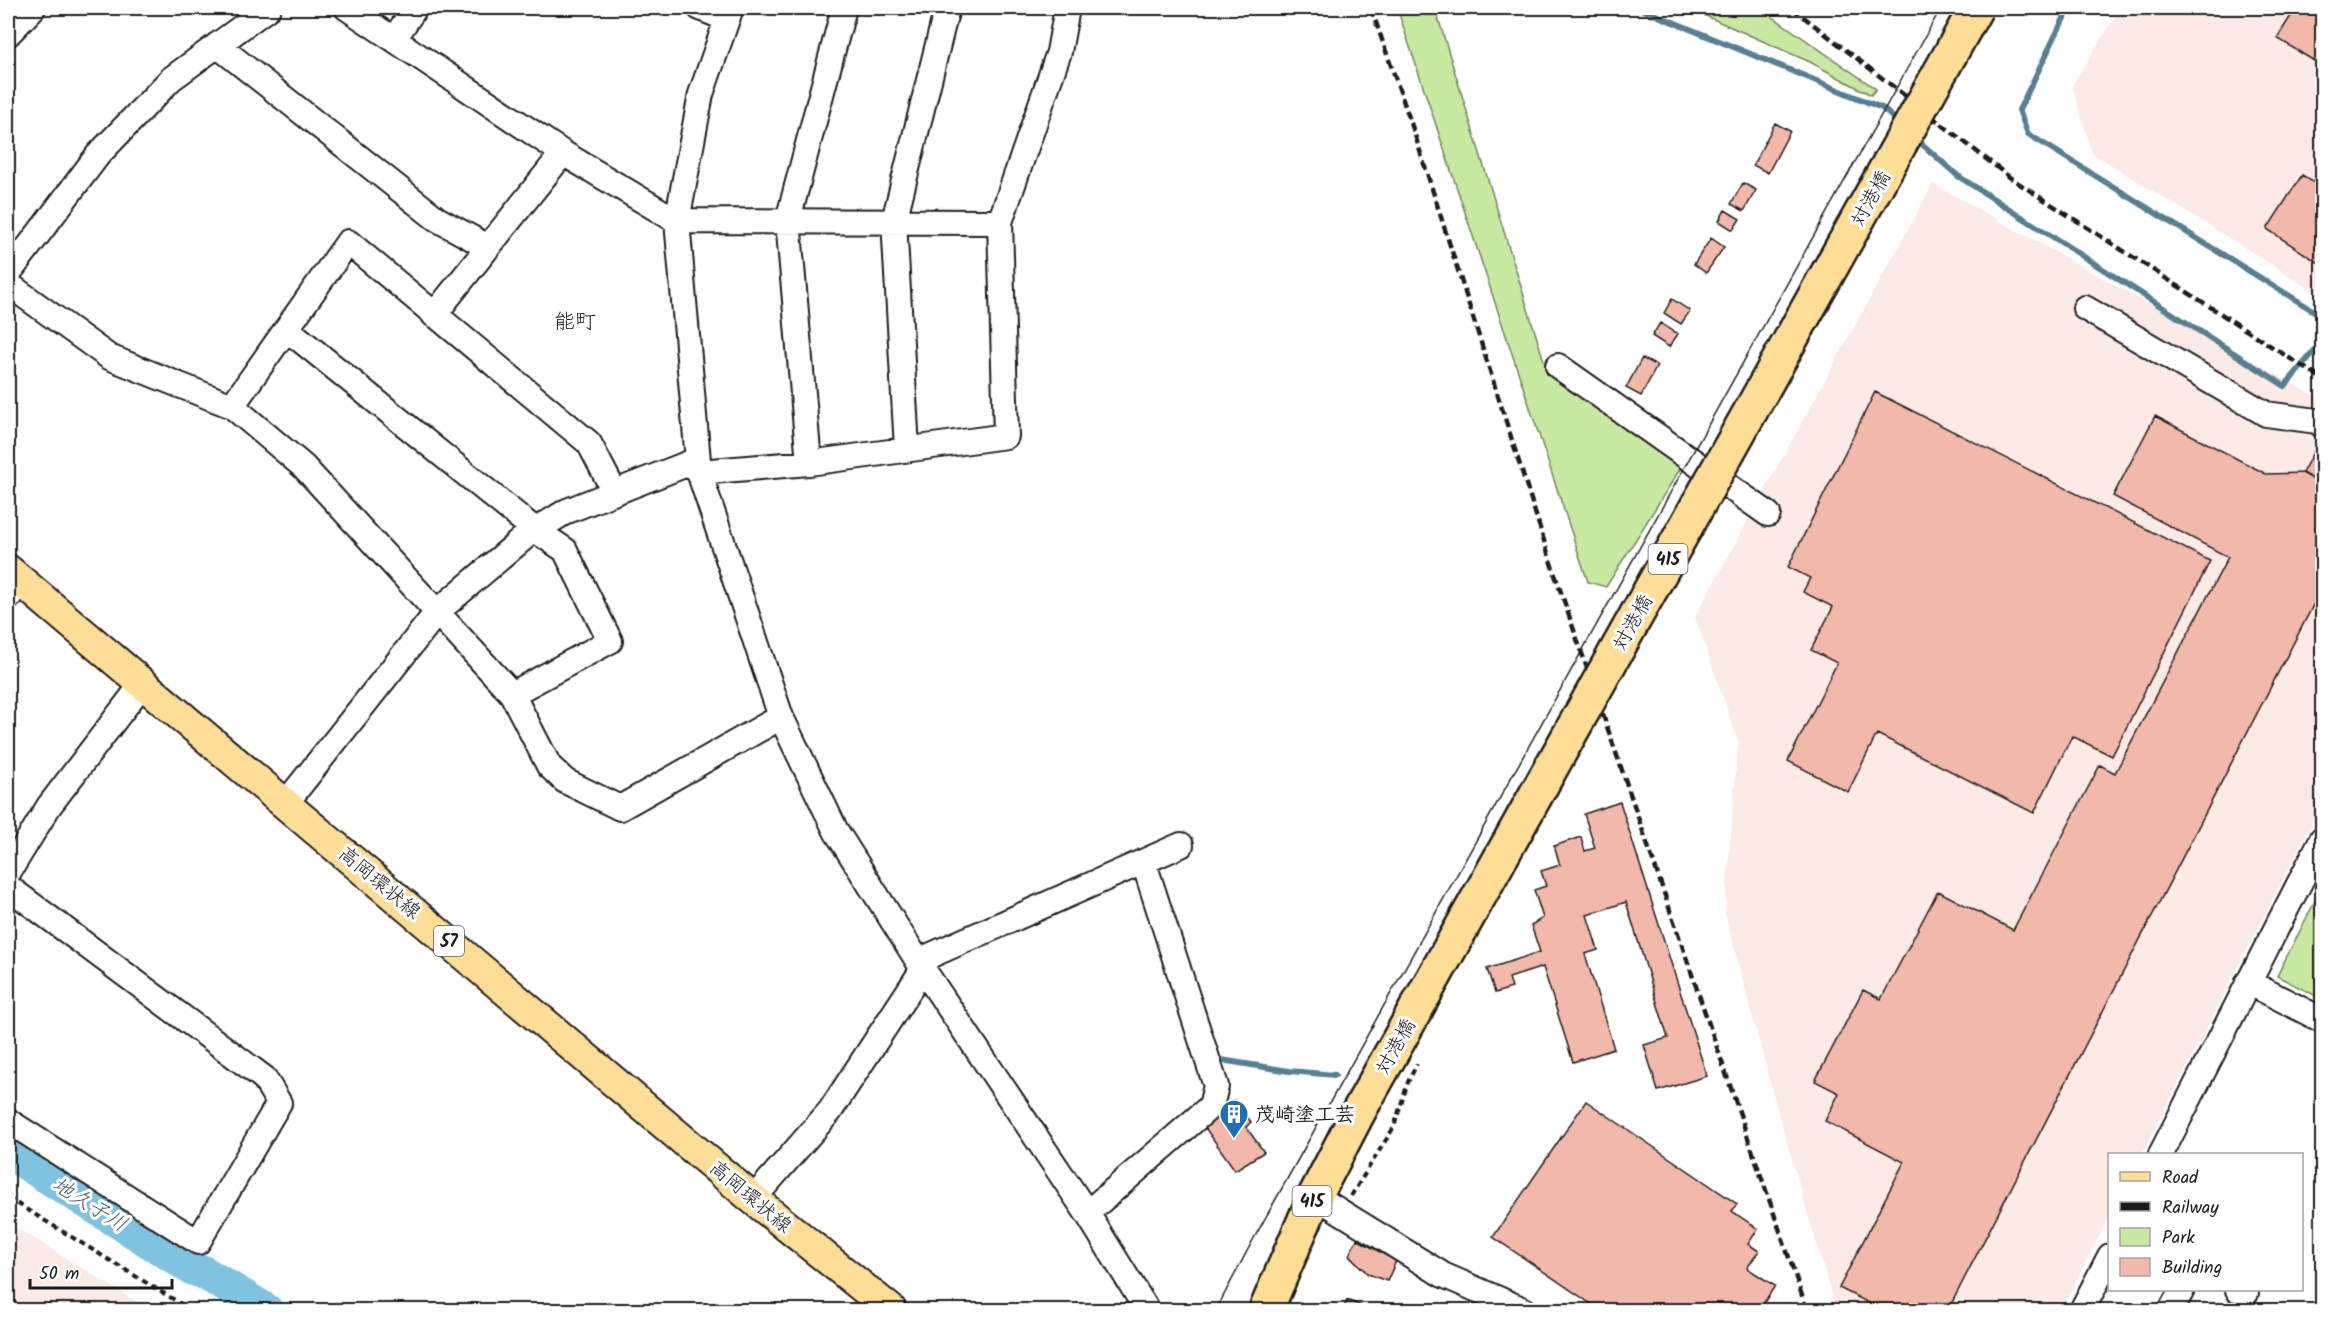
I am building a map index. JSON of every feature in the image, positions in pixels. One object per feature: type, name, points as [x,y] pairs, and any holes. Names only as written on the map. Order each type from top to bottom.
[{"type":"highway","name":"対港橋","points":[[1328,1204],[1359,1111],[1976,8]]},
{"type":"highway","name":"415","points":[[1266,1311],[1328,1204]]},
{"type":"main road","name":"高岡環状線","points":[[12,583],[143,684],[753,1199],[891,1311]]},
{"type":"street","points":[[8,34],[33,8]]},
{"type":"street","points":[[8,274],[98,155],[171,79],[268,8]]},
{"type":"street","points":[[347,8],[563,153],[677,220],[1000,222]]},
{"type":"street","points":[[394,39],[415,8]]},
{"type":"street","points":[[700,8],[729,13],[701,94],[677,220],[698,466],[781,717],[836,831],[923,969],[1087,1213],[1147,1311]]},
{"type":"street","points":[[809,463],[788,220],[844,8]]},
{"type":"street","points":[[907,449],[894,221],[947,8]]},
{"type":"street","points":[[286,803],[438,611],[535,530],[567,511],[614,492],[698,466],[809,463],[1006,436],[1000,222],[1059,52],[1066,8]]},
{"type":"street","points":[[217,45],[437,219],[488,247]]},
{"type":"street","points":[[434,315],[563,153]]},
{"type":"street","points":[[232,406],[348,242],[589,443],[614,492]]},
{"type":"street","points":[[8,284],[109,357],[232,406],[304,467],[512,694],[549,766],[565,781],[620,808],[781,717]]},
{"type":"street","points":[[2085,308],[2266,414],[2317,421],[2322,425]]},
{"type":"street","points":[[287,329],[535,530],[565,550],[610,641],[512,694]]},
{"type":"street","points":[[1558,366],[1768,514]]},
{"type":"street","points":[[8,873],[49,806],[143,684]]},
{"type":"street","points":[[2162,1153],[2322,839]]},
{"type":"street","points":[[753,1199],[830,1111],[923,969],[927,957],[1181,845]]},
{"type":"street","points":[[1087,1213],[1211,1106],[1216,1086],[1144,863]]},
{"type":"street","points":[[8,887],[264,1078],[279,1103],[198,1242],[8,1121]]},
{"type":"street","points":[[2248,982],[2322,1020]]},
{"type":"street","points":[[1328,1204],[1443,1275],[1524,1311]]},
{"type":"street","points":[[2082,1311],[2108,1258]]},
{"type":"street","points":[[2171,1311],[2181,1291]]},
{"type":"path","points":[[1328,1204],[1394,1127],[1408,1082],[1418,1062]]},
{"type":"path","points":[[8,1198],[191,1311]]},
{"type":"shaded area","points":[[2121,8],[2322,8],[2322,296],[2092,153],[2072,85]]},
{"type":"shaded area","points":[[1933,184],[2322,400],[2322,804],[2143,1153],[2108,1153],[2108,1219],[2061,1310],[1836,1310],[1776,1105],[1725,913],[1738,741],[1695,617]]},
{"type":"shaded area","points":[[8,1223],[150,1310],[8,1310]]},
{"type":"green space","points":[[1397,8],[1435,8],[1548,374],[1682,466],[1606,587],[1588,582]]},
{"type":"green space","points":[[1688,8],[1760,8],[1876,89],[1871,95],[1810,62]]},
{"type":"green space","points":[[2322,887],[2322,999],[2277,976]]},
{"type":"building","points":[[2296,8],[2322,8],[2322,66],[2277,38]]},
{"type":"building","points":[[1775,123],[1790,131],[1768,173],[1753,165]]},
{"type":"building","points":[[2302,175],[2322,188],[2322,265],[2267,229]]},
{"type":"building","points":[[1743,183],[1756,190],[1744,211],[1731,204]]},
{"type":"building","points":[[1725,210],[1740,219],[1733,230],[1719,221]]},
{"type":"building","points":[[1711,238],[1724,247],[1706,273],[1694,264]]},
{"type":"building","points":[[1672,299],[1690,311],[1681,324],[1664,313]]},
{"type":"building","points":[[1660,323],[1678,334],[1669,347],[1652,336]]},
{"type":"building","points":[[1642,358],[1657,366],[1641,396],[1626,388]]},
{"type":"building","points":[[1875,392],[2210,561],[2112,756],[2072,736],[2034,813],[1877,734],[1848,792],[1788,761],[1837,663],[1811,650],[1833,607],[1803,592],[1810,578],[1788,567]]},
{"type":"building","points":[[2155,416],[2266,474],[2302,473],[2322,484],[2322,588],[1948,1310],[1875,1310],[1877,1307],[1839,1288],[1904,1162],[1825,1121],[1839,1093],[1815,1081],[1863,990],[1881,999],[1938,891],[2013,930],[2100,765],[2115,773],[2228,557],[2113,496]]},
{"type":"building","points":[[2322,436],[2322,479],[2320,483],[2302,473]]},
{"type":"building","points":[[1620,802],[1707,1076],[1658,1091],[1644,1045],[1668,1038],[1626,902],[1587,915],[1598,950],[1585,954],[1614,1049],[1573,1062],[1543,967],[1509,978],[1512,988],[1495,993],[1487,969],[1540,952],[1531,925],[1543,918],[1534,890],[1546,886],[1541,871],[1560,865],[1554,846],[1581,837],[1585,851],[1595,848],[1584,814]]},
{"type":"building","name":"茂崎塗工芸","points":[[1234,1100],[1251,1122],[1246,1127],[1264,1152],[1235,1170],[1203,1125]]},
{"type":"building","points":[[1586,1101],[1737,1204],[1732,1211],[1758,1229],[1748,1244],[1759,1251],[1747,1268],[1775,1286],[1759,1310],[1600,1310],[1493,1237]]},
{"type":"building","points":[[1357,1239],[1396,1261],[1387,1281],[1368,1274],[1349,1255]]},
{"type":"building","points":[[1347,1300],[1371,1310],[1343,1310]]},
{"type":"waterway","points":[[1639,8],[1882,108],[1900,124]]},
{"type":"waterway","points":[[2069,8],[2019,110],[2028,134],[2322,316]]},
{"type":"waterway","points":[[1914,137],[1958,176],[2285,386],[2322,342]]},
{"type":"waterway","points":[[1221,1060],[1289,1071],[1335,1075]]},
{"type":"waterway","name":"地久子川","points":[[8,1152],[193,1269],[203,1272],[266,1310]]},
{"type":"tram line","points":[[1216,1310],[1941,8]]},
{"type":"railway","points":[[1371,8],[1413,129],[1553,569],[1807,1310]]},
{"type":"railway","points":[[1792,8],[2012,179],[2322,379]]},
{"type":"place","name":"茂崎塗工芸","points":[[1234,1140]]},
{"type":"district","name":"能町","points":[[575,321]]}]
